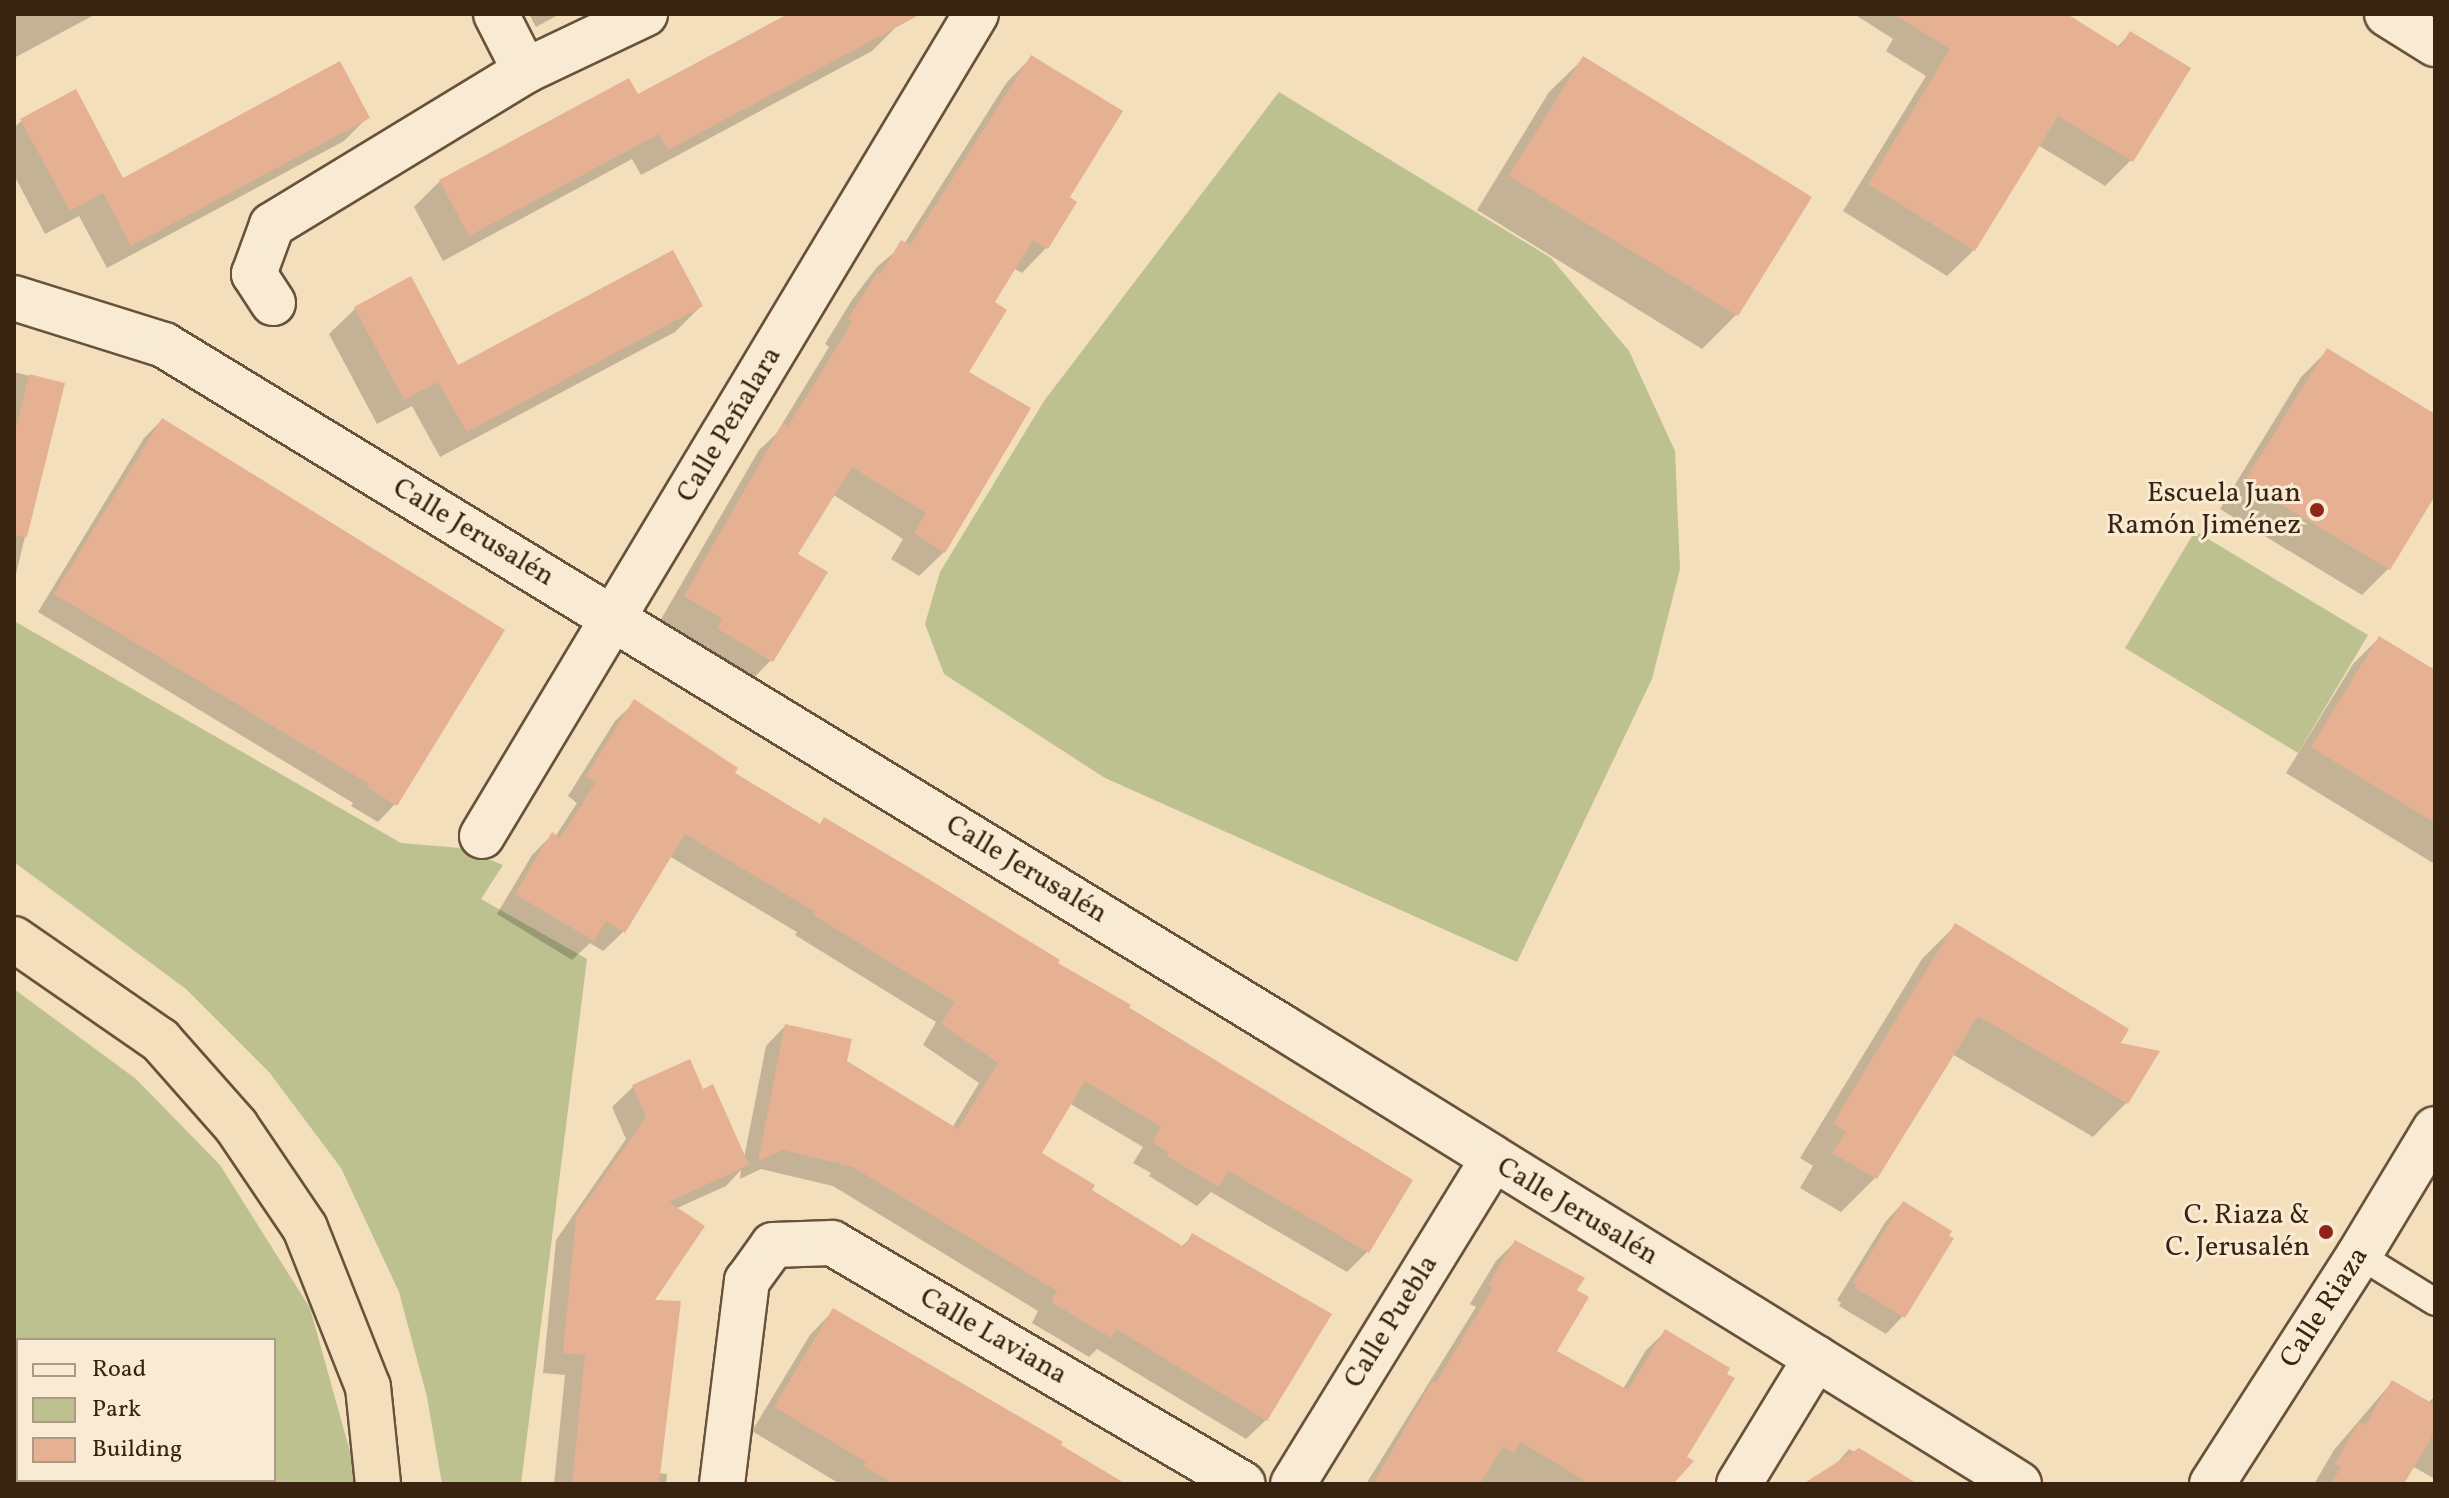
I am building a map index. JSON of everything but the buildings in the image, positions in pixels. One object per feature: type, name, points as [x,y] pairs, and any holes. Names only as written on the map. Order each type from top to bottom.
[{"type":"highway","points":[[14,939],[160,1040],[236,1126],[305,1228],[368,1387],[378,1484]]},
{"type":"street","points":[[496,14],[525,71]]},
{"type":"street","points":[[273,303],[254,274],[272,225],[525,71],[645,14]]},
{"type":"street","name":"Calle Peñalara","points":[[482,836],[976,14]]},
{"type":"street","points":[[2387,14],[2435,44]]},
{"type":"street","name":"Calle Jerusalén","points":[[14,298],[164,345],[1282,1027],[2019,1484]]},
{"type":"street","name":"Calle Riaza","points":[[2212,1484],[2359,1255],[2435,1129]]},
{"type":"street","name":"Calle Puebla","points":[[1293,1484],[1492,1160]]},
{"type":"street","name":"Calle Laviana","points":[[722,1484],[747,1281],[773,1245],[832,1243],[1243,1484]]},
{"type":"street","points":[[1739,1484],[1816,1358]]},
{"type":"lane","points":[[2359,1255],[2435,1302]]},
{"type":"green space","points":[[1279,92],[1551,258],[1629,351],[1675,451],[1680,569],[1652,679],[1517,962],[1105,778],[944,674],[925,624],[940,572],[1044,401]]},
{"type":"green space","points":[[2195,531],[2368,635],[2298,753],[2125,648]]},
{"type":"green space","points":[[14,621],[401,843],[460,848],[503,865],[481,899],[587,959],[521,1484],[442,1484],[427,1397],[399,1292],[341,1168],[269,1072],[186,989],[14,862]]},
{"type":"green space","points":[[14,989],[136,1079],[220,1165],[310,1308],[359,1484],[14,1484]]},
{"type":"place","name":"Escuela Juan Ramón Jiménez","points":[[2317,510]]},
{"type":"place","name":"C. Riaza & C. Jerusalén","points":[[2326,1232]]}]
